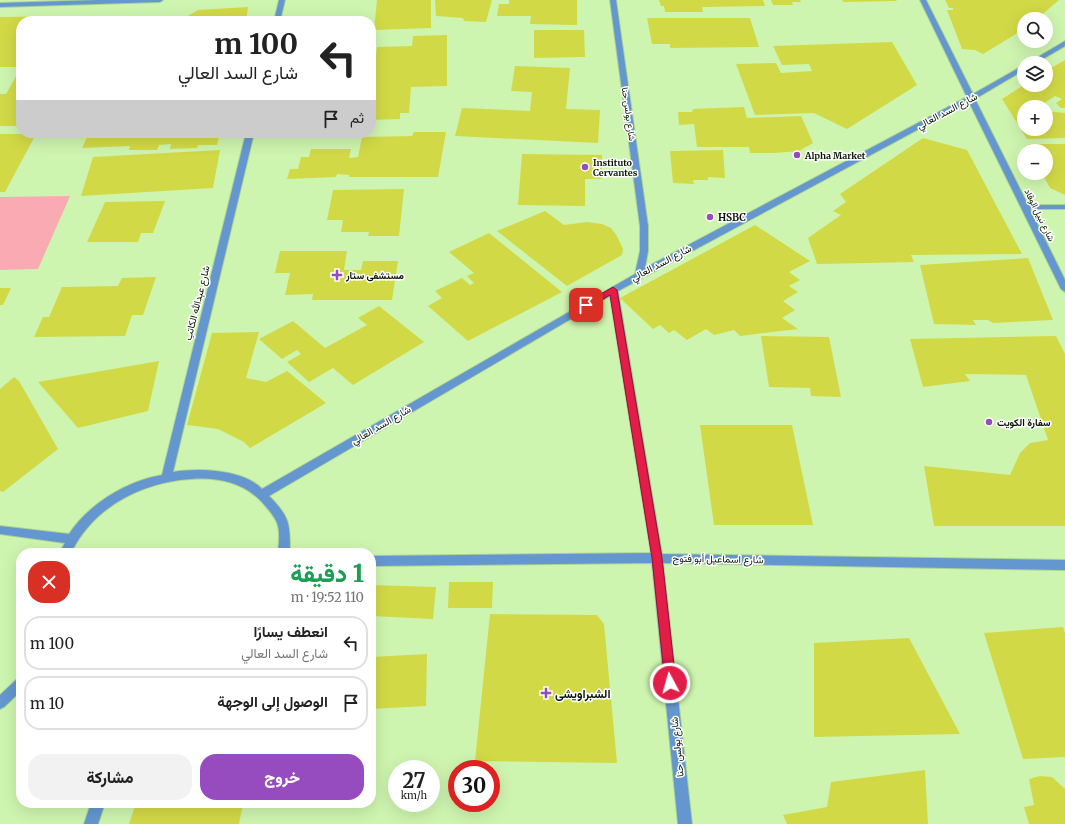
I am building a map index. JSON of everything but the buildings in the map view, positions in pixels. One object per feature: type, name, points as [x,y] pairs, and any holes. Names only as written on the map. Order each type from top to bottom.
[{"type":"street","points":[[0,5],[160,0]]},
{"type":"street","points":[[278,16],[282,0]]},
{"type":"street","name":"شارع بولس حنا","points":[[613,0],[644,226],[644,251],[639,275]]},
{"type":"street","name":"شارع نبيل الوقاد","points":[[923,0],[1065,289]]},
{"type":"street","points":[[1044,56],[1065,44]]},
{"type":"street","name":"شارع السد العالي","points":[[263,494],[639,275],[971,98],[1017,71]]},
{"type":"street","name":"شارع عبدالله الكاتب","points":[[166,478],[249,138]]},
{"type":"street","points":[[1025,207],[1065,207]]},
{"type":"street","name":"شارع بولس حنا","points":[[613,290],[657,558],[685,824]]},
{"type":"street","points":[[67,548],[71,539],[94,513],[123,492],[157,479],[192,473],[219,475],[243,482],[263,494],[284,524],[284,548]]},
{"type":"street","points":[[0,530],[71,539]]},
{"type":"street","name":"شارع اسماعيل أبو فتوح","points":[[376,561],[657,558],[1065,565]]},
{"type":"street","points":[[0,703],[16,688]]},
{"type":"street","points":[[91,824],[96,808]]},
{"type":"shaded area","points":[[70,196],[38,269],[0,270],[0,197]]},
{"type":"place","name":"Alpha Market","points":[[797,155]]},
{"type":"place","name":"Instituto Cervantes","points":[[585,167]]},
{"type":"place","name":"HSBC","points":[[710,217]]},
{"type":"place","name":"مستشفى ستار","points":[[337,275]]},
{"type":"place","name":"سفارة الكويت","points":[[989,422]]},
{"type":"place","name":"الشبراويشى","points":[[546,693]]},
{"type":"route","points":[[586,305],[613,290],[657,558],[670,683]]}]
